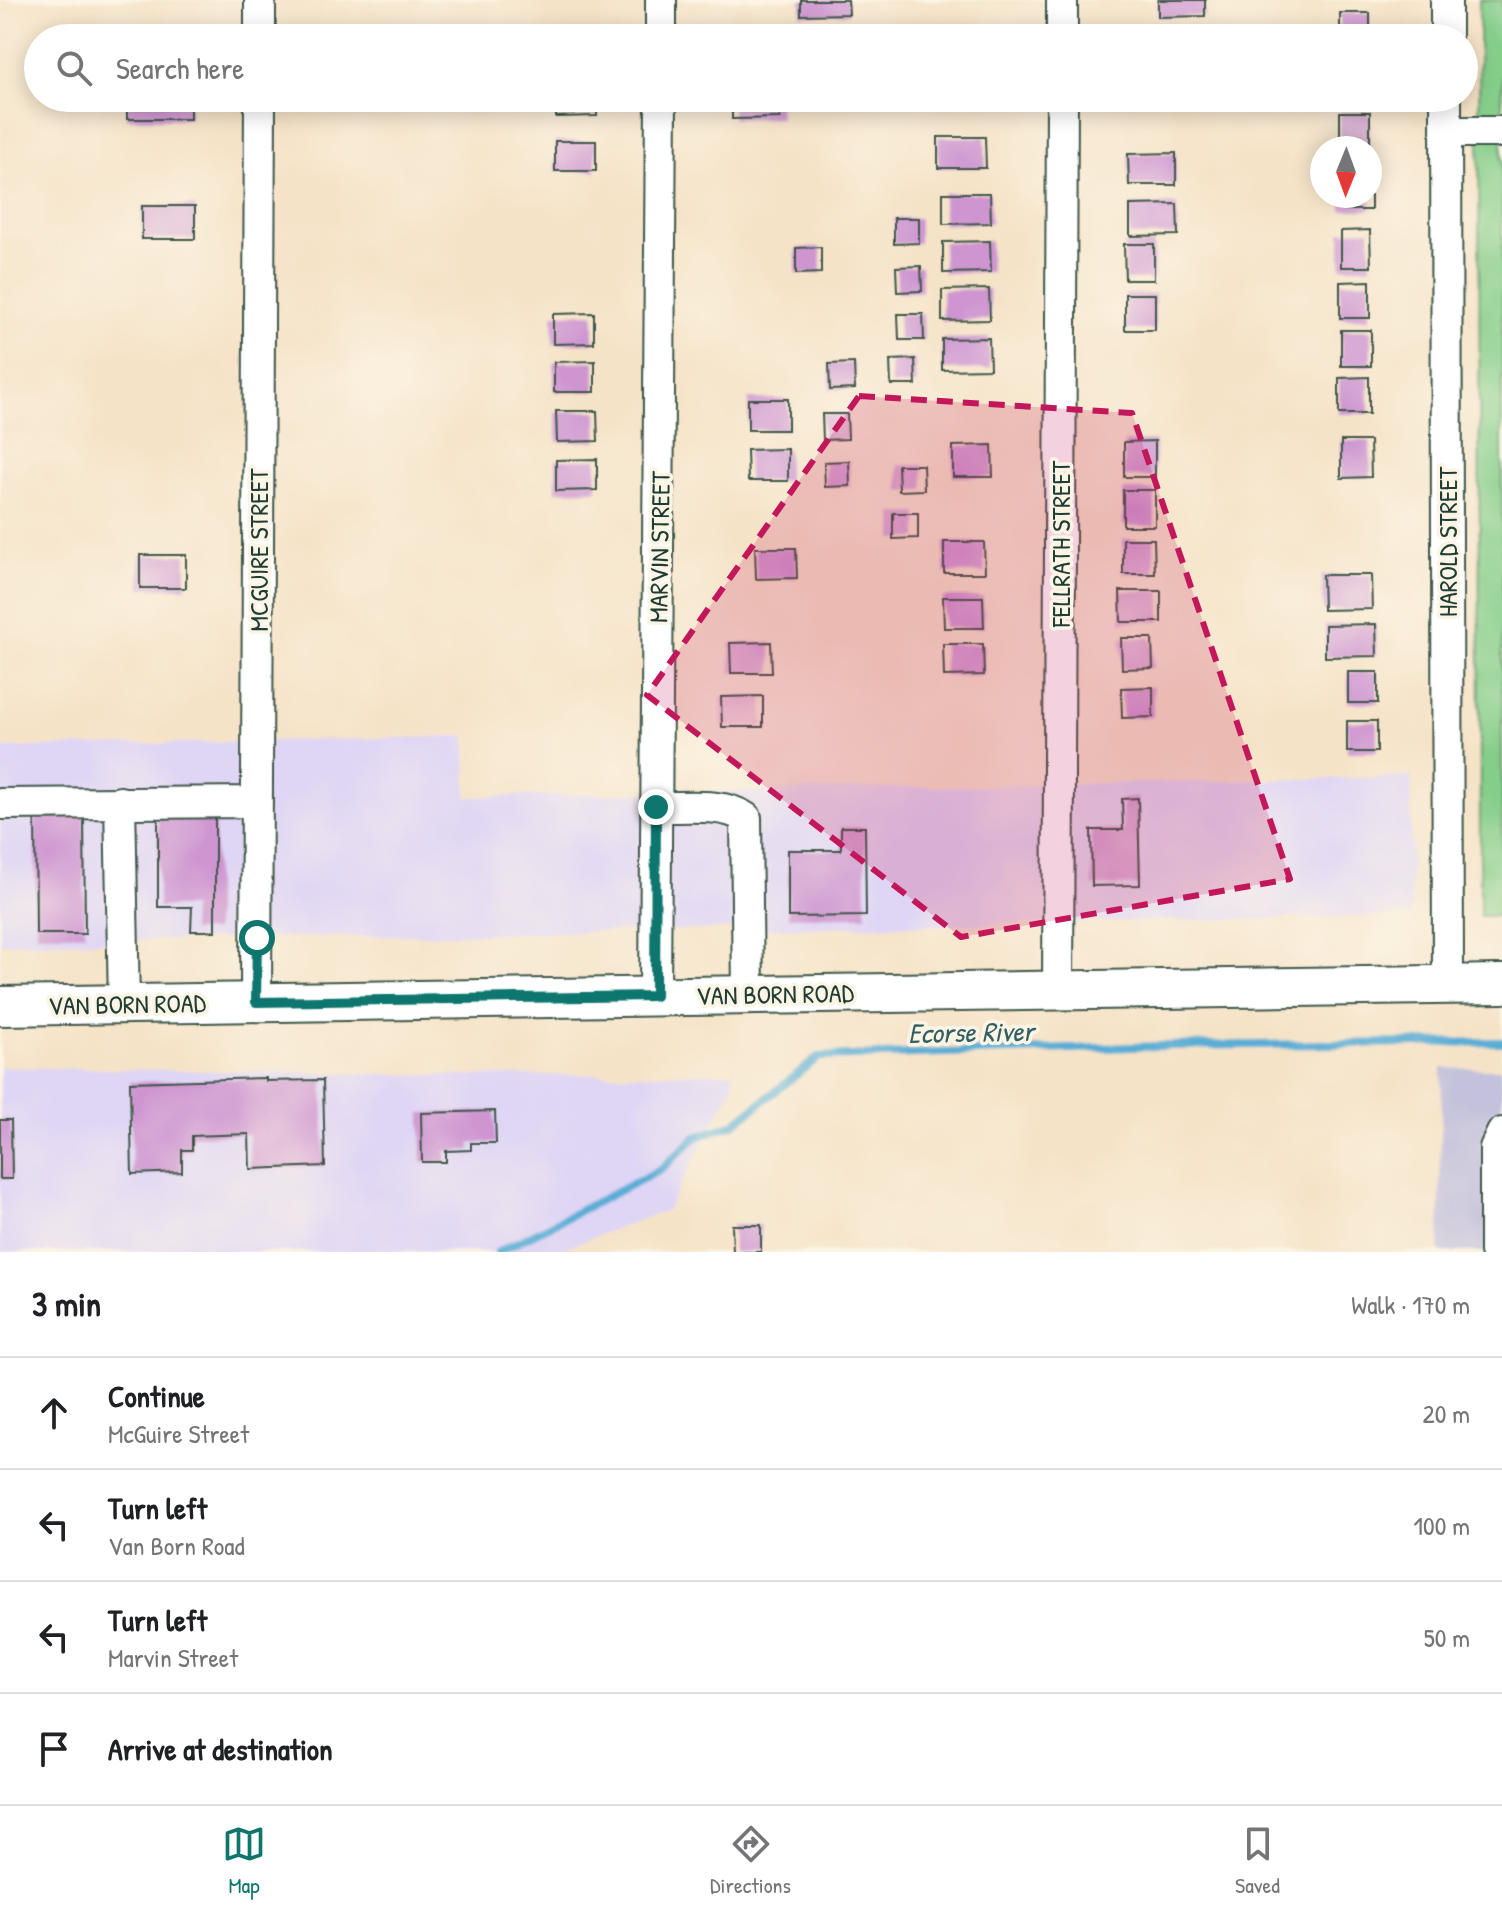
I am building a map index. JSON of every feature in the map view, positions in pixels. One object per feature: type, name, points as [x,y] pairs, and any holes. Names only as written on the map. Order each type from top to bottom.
[{"type":"main road","name":"VAN BORN ROAD","points":[[0,1006],[1502,984]]},
{"type":"street","points":[[260,0],[260,24]]},
{"type":"street","points":[[661,0],[661,24]]},
{"type":"street","points":[[1062,0],[1062,24]]},
{"type":"street","points":[[1446,0],[1446,24]]},
{"type":"street","name":"MCGUIRE STREET","points":[[256,1002],[260,112]]},
{"type":"street","name":"MARVIN STREET","points":[[655,996],[661,112]]},
{"type":"street","name":"FELLRATH STREET","points":[[1058,991],[1062,112]]},
{"type":"street","name":"HAROLD STREET","points":[[1446,112],[1448,985]]},
{"type":"street","points":[[1446,132],[1502,132]]},
{"type":"street","points":[[120,802],[124,1004]]},
{"type":"street","points":[[0,804],[257,802]]},
{"type":"street","points":[[656,807],[713,809],[737,812],[746,818],[748,995]]},
{"type":"street","points":[[1495,1252],[1495,1148],[1502,1133]]},
{"type":"highlighted area","points":[[859,396],[1132,413],[1290,879],[961,937],[647,695]]},
{"type":"shaded area","points":[[466,736],[467,797],[1411,777],[1411,916],[0,943],[0,748]]},
{"type":"shaded area","points":[[0,1067],[482,1076],[733,1073],[733,1086],[667,1210],[553,1252],[0,1252]]},
{"type":"shaded area","points":[[1442,1068],[1502,1069],[1502,1252],[1439,1252]]},
{"type":"green space","points":[[1479,0],[1502,0],[1502,916],[1480,916]]},
{"type":"building","points":[[801,0],[848,0],[849,14],[801,15]]},
{"type":"building","points":[[1158,0],[1205,0],[1205,16],[1158,17]]},
{"type":"building","points":[[1340,13],[1370,13],[1370,24],[1340,24]]},
{"type":"building","points":[[127,112],[190,112],[190,119],[127,119]]},
{"type":"building","points":[[556,112],[597,112],[597,116],[556,117]]},
{"type":"building","points":[[732,112],[780,112],[780,118],[732,119]]},
{"type":"building","points":[[1340,112],[1370,112],[1370,136],[1340,136]]},
{"type":"building","points":[[938,137],[985,137],[986,168],[938,168]]},
{"type":"building","points":[[555,141],[596,141],[596,171],[555,171]]},
{"type":"building","points":[[1176,153],[1176,185],[1129,185],[1128,154]]},
{"type":"building","points":[[943,193],[990,193],[991,223],[943,224]]},
{"type":"building","points":[[1177,204],[1178,235],[1130,236],[1130,205]]},
{"type":"building","points":[[142,206],[195,206],[195,239],[142,239]]},
{"type":"building","points":[[1342,208],[1371,208],[1371,210]]},
{"type":"building","points":[[894,218],[919,218],[919,243],[894,244]]},
{"type":"building","points":[[1370,230],[1371,267],[1341,267],[1341,231]]},
{"type":"building","points":[[990,241],[991,272],[943,273],[943,242]]},
{"type":"building","points":[[1124,244],[1154,244],[1154,280],[1125,280]]},
{"type":"building","points":[[821,247],[821,273],[796,274],[796,248]]},
{"type":"building","points":[[921,266],[922,291],[897,292],[896,267]]},
{"type":"building","points":[[1370,281],[1370,318],[1340,318],[1340,282]]},
{"type":"building","points":[[989,289],[990,320],[942,321],[942,290]]},
{"type":"building","points":[[1125,294],[1155,294],[1155,330],[1125,330]]},
{"type":"building","points":[[594,313],[594,343],[553,344],[553,314]]},
{"type":"building","points":[[898,314],[923,314],[924,340],[899,340]]},
{"type":"building","points":[[1341,330],[1371,330],[1371,366],[1341,366]]},
{"type":"building","points":[[989,338],[990,369],[942,370],[942,339]]},
{"type":"building","points":[[915,359],[916,385],[891,385],[890,360]]},
{"type":"building","points":[[595,361],[595,392],[554,392],[554,362]]},
{"type":"building","points":[[854,363],[855,389],[830,390],[829,364]]},
{"type":"building","points":[[1369,377],[1369,414],[1339,414],[1339,378]]},
{"type":"building","points":[[748,399],[788,399],[788,430],[748,430]]},
{"type":"building","points":[[556,411],[597,411],[598,441],[557,442]]},
{"type":"building","points":[[822,414],[847,414],[848,439],[823,440]]},
{"type":"building","points":[[1155,441],[1155,477],[1124,477],[1124,442]]},
{"type":"building","points":[[1341,441],[1370,441],[1371,477],[1341,478]]},
{"type":"building","points":[[992,445],[993,477],[953,477],[953,446]]},
{"type":"building","points":[[788,449],[788,481],[748,481],[747,450]]},
{"type":"building","points":[[597,459],[597,490],[556,491],[556,460]]},
{"type":"building","points":[[849,461],[850,486],[825,487],[824,462]]},
{"type":"building","points":[[898,465],[923,465],[924,490],[899,491]]},
{"type":"building","points":[[1123,490],[1155,490],[1155,526],[1123,526]]},
{"type":"building","points":[[893,513],[918,513],[918,538],[893,539]]},
{"type":"building","points":[[1123,539],[1154,539],[1155,574],[1123,574]]},
{"type":"building","points":[[944,542],[984,542],[985,573],[944,573]]},
{"type":"building","points":[[755,548],[796,548],[797,578],[756,579]]},
{"type":"building","points":[[140,555],[186,555],[186,588],[140,588]]},
{"type":"building","points":[[1322,575],[1371,575],[1372,609],[1323,610]]},
{"type":"building","points":[[1120,591],[1161,591],[1161,622],[1121,622]]},
{"type":"building","points":[[943,597],[983,597],[984,628],[944,628]]},
{"type":"building","points":[[1376,624],[1377,656],[1325,657],[1325,625]]},
{"type":"building","points":[[1121,638],[1152,638],[1153,668],[1122,669]]},
{"type":"building","points":[[771,642],[772,673],[731,673],[730,643]]},
{"type":"building","points":[[943,644],[983,644],[984,675],[944,676]]},
{"type":"building","points":[[1348,672],[1378,672],[1378,703],[1348,703]]},
{"type":"building","points":[[1153,687],[1153,717],[1122,718],[1121,688]]},
{"type":"building","points":[[763,696],[763,727],[722,727],[721,697]]},
{"type":"building","points":[[1347,721],[1377,721],[1377,752],[1347,752]]},
{"type":"building","points":[[1138,798],[1140,885],[1092,886],[1091,830],[1123,830],[1122,799]]},
{"type":"building","points":[[158,810],[215,810],[215,931],[191,931],[192,907],[158,907]]},
{"type":"building","points":[[35,813],[84,813],[85,934],[36,934]]},
{"type":"building","points":[[841,827],[865,827],[866,916],[788,917],[788,850],[841,850]]},
{"type":"building","points":[[266,1078],[266,1081],[323,1080],[325,1166],[250,1169],[249,1134],[192,1136],[192,1150],[182,1150],[182,1172],[132,1174],[130,1082]]},
{"type":"building","points":[[495,1111],[496,1143],[471,1143],[471,1150],[446,1151],[446,1162],[422,1162],[421,1113]]},
{"type":"building","points":[[0,1120],[11,1120],[12,1179],[0,1179]]},
{"type":"building","points":[[732,1225],[761,1225],[761,1252],[733,1252]]},
{"type":"waterway","name":"Ecorse River","points":[[498,1252],[660,1170],[696,1137],[734,1124],[819,1057],[1162,1046],[1502,1042]]},
{"type":"route","points":[[257,938],[256,1002],[655,996],[656,807]]}]
